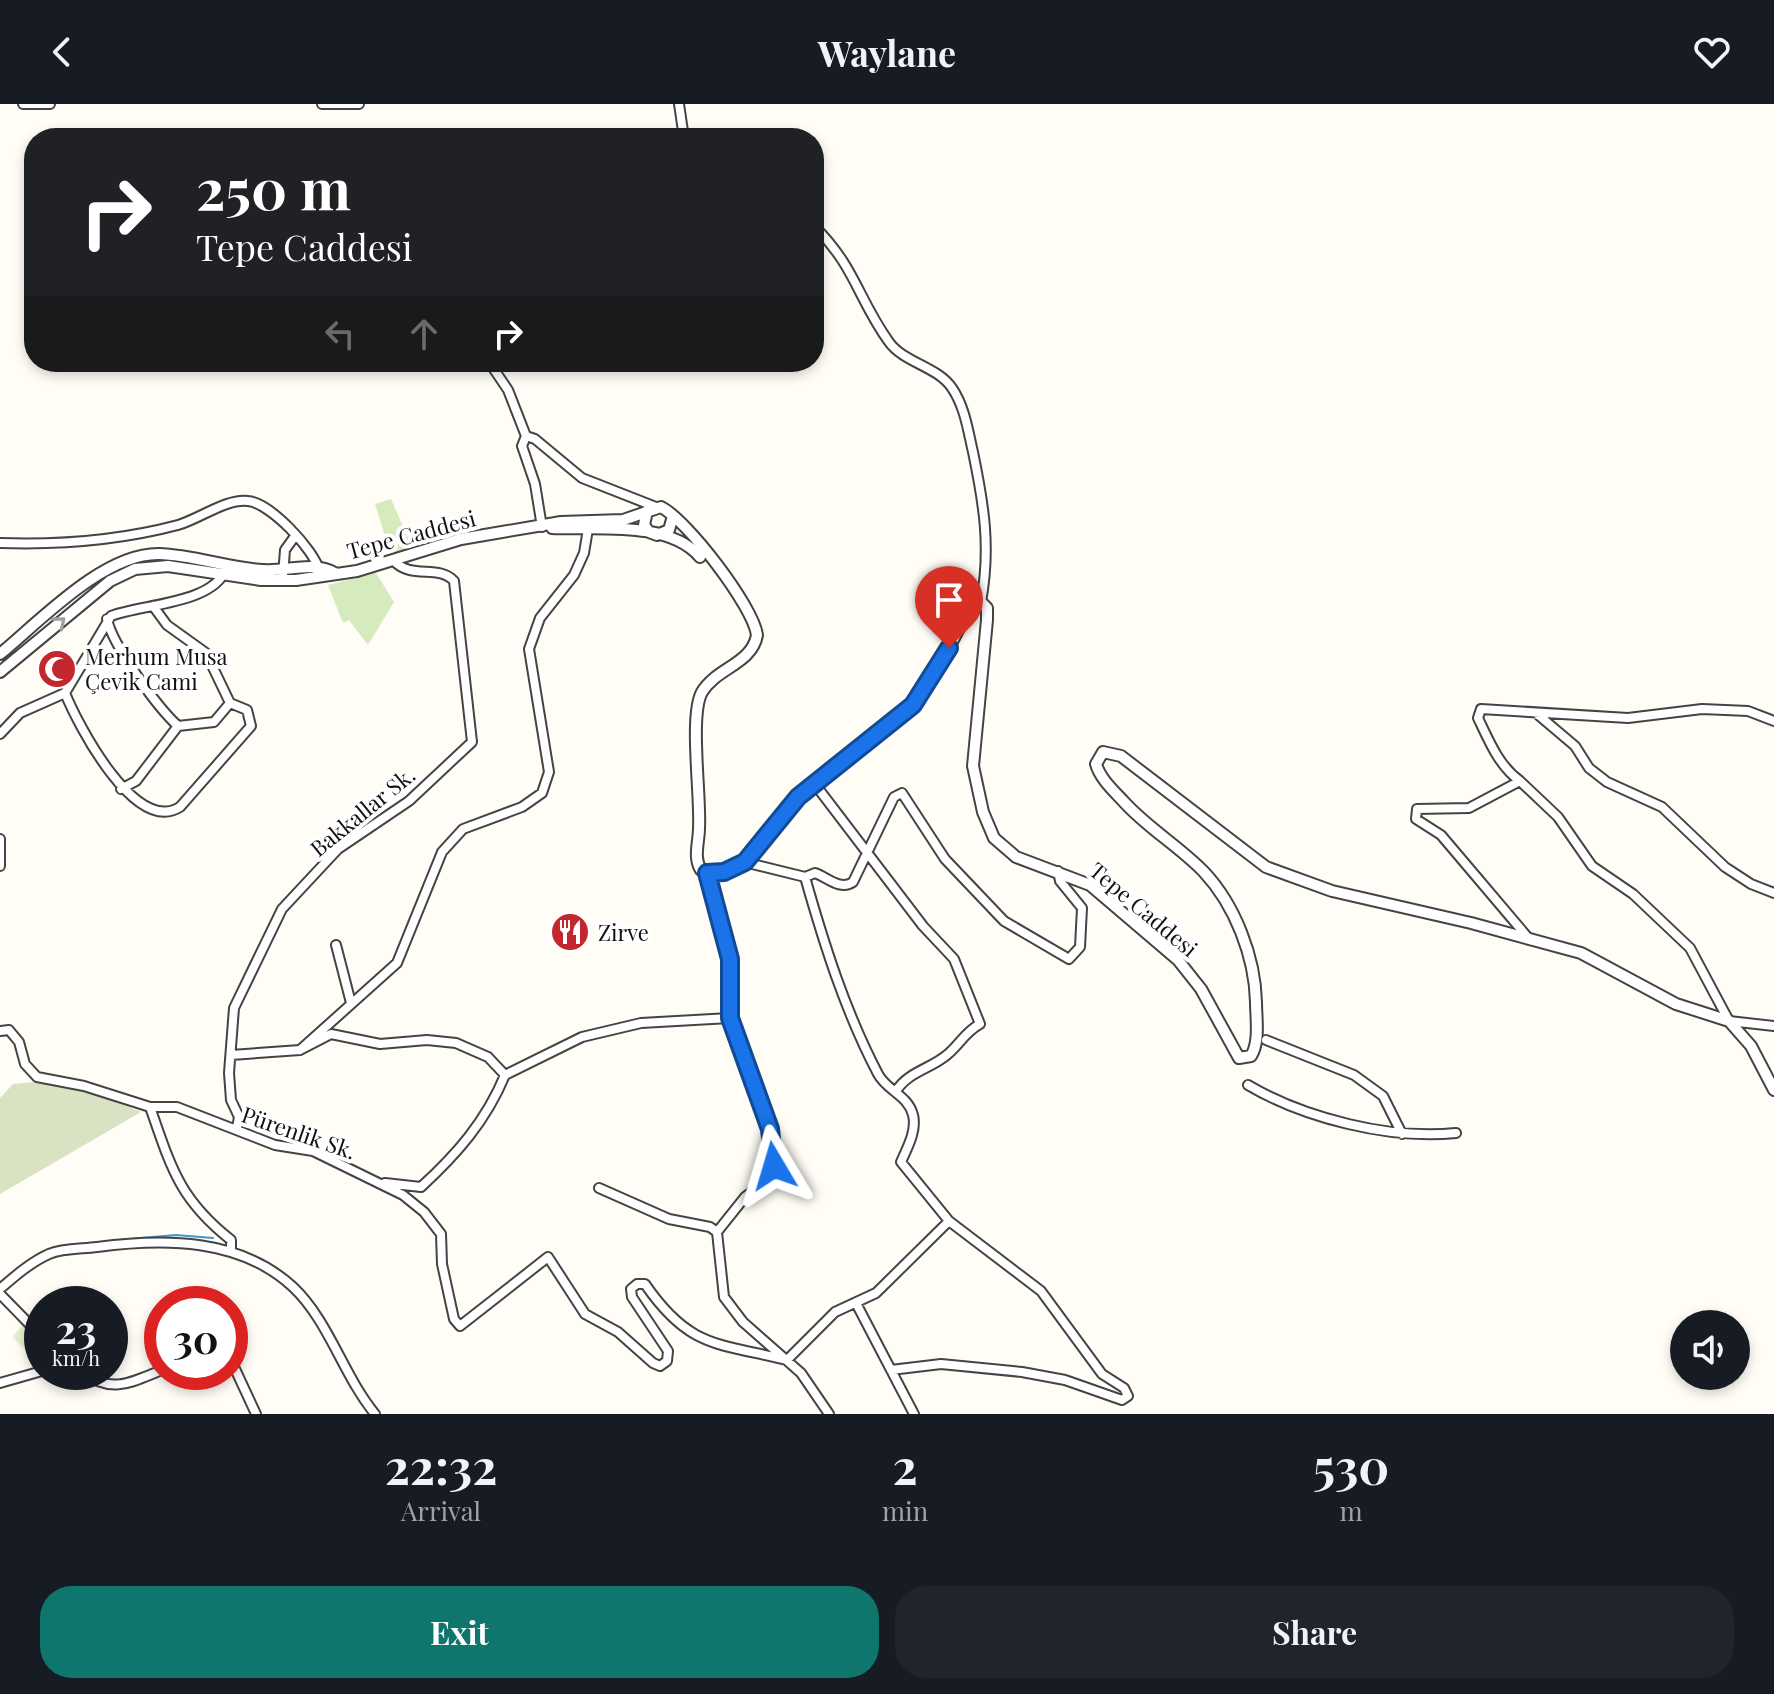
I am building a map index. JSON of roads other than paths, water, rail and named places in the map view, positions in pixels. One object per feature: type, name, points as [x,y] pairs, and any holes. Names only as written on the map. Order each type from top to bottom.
[{"type":"street","points":[[23,104],[50,104]]},
{"type":"street","points":[[322,104],[359,104]]},
{"type":"street","points":[[679,104],[683,128]]},
{"type":"street","points":[[707,873],[724,872],[744,862],[784,811],[918,699],[970,607],[981,602],[985,581],[985,508],[966,417],[952,387],[930,369],[893,348],[868,312],[856,276],[837,248],[824,236]]},
{"type":"street","points":[[496,372],[508,390],[526,436],[522,446],[535,484],[542,527]]},
{"type":"street","points":[[526,436],[541,443],[582,478],[673,516],[744,600],[753,620],[757,635],[751,650],[715,676],[698,700],[701,807],[697,859],[698,866],[707,873],[730,959],[730,1018],[765,1114],[775,1155],[766,1181],[745,1197],[717,1232],[724,1297],[743,1322],[809,1382],[829,1414]]},
{"type":"street","points":[[0,543],[36,544],[141,532],[180,524],[244,500],[265,504],[295,536],[320,571]]},
{"type":"street","points":[[651,509],[644,525],[657,535],[669,530],[673,516]]},
{"type":"street","name":"Tepe Caddesi","points":[[320,571],[337,574],[394,561],[461,539],[561,522],[623,520],[651,509]]},
{"type":"street","name":"Tepe Caddesi","points":[[542,527],[657,535],[692,548],[753,620]]},
{"type":"street","points":[[300,1050],[397,963],[442,852],[463,829],[522,807],[542,793],[549,772],[529,649],[540,618],[574,575],[584,553],[588,529]]},
{"type":"street","points":[[285,581],[282,569],[285,550],[295,536]]},
{"type":"street","points":[[0,654],[123,560],[157,554],[285,581],[320,571]]},
{"type":"street","name":"Bakkallar Sk.","points":[[237,1128],[239,1117],[231,1100],[234,1008],[282,909],[338,849],[409,801],[472,742],[454,581],[440,573],[407,572],[394,561]]},
{"type":"street","points":[[0,672],[126,571],[168,566],[320,571]]},
{"type":"street","points":[[0,734],[20,713],[65,693],[107,619],[213,587],[226,569]]},
{"type":"street","name":"Tepe Caddesi","points":[[981,602],[987,608],[987,620],[973,752],[978,796],[999,844],[1016,857],[1090,885],[1178,960],[1217,1015],[1235,1055],[1244,1059],[1254,1052],[1255,977],[1243,941],[1224,899],[1203,871],[1152,830],[1101,776],[1096,764],[1103,752],[1121,756],[1266,867],[1332,891],[1581,953],[1676,1004],[1729,1021]]},
{"type":"street","points":[[65,693],[81,727],[121,789],[160,811],[170,812],[180,807],[251,726],[247,710],[230,703],[206,653],[167,625],[153,606]]},
{"type":"street","points":[[107,619],[113,640],[162,712],[178,726]]},
{"type":"street","points":[[121,789],[136,781],[178,726],[214,722],[230,703]]},
{"type":"street","points":[[1774,721],[1748,711],[1702,709],[1628,718],[1485,708],[1478,714],[1508,772],[1558,817],[1592,866],[1633,894],[1690,948],[1729,1021],[1751,1046],[1774,1090]]},
{"type":"street","points":[[1535,712],[1575,746],[1589,768],[1607,782],[1662,807],[1725,867],[1751,884],[1774,893]]},
{"type":"street","points":[[1520,781],[1477,806],[1460,809],[1421,807],[1415,815],[1446,841],[1530,940]]},
{"type":"street","points":[[814,783],[868,849],[923,926],[954,959],[980,1024],[965,1033],[945,1057],[910,1076],[896,1091]]},
{"type":"street","points":[[744,862],[805,877],[815,873],[848,886],[894,797],[902,793],[945,859],[1004,921],[1069,959],[1080,947],[1082,908],[1060,881],[1058,871]]},
{"type":"street","points":[[0,839],[0,866]]},
{"type":"street","points":[[805,877],[834,974],[878,1074],[909,1105],[914,1124],[901,1162],[949,1221],[1041,1291],[1095,1366],[1128,1396],[1122,1400],[1065,1380],[1022,1372],[941,1364],[891,1370]]},
{"type":"street","points":[[336,945],[351,1003]]},
{"type":"street","points":[[380,1183],[421,1187],[444,1167],[490,1110],[505,1075],[582,1037],[641,1023],[730,1018]]},
{"type":"street","points":[[1729,1021],[1774,1026]]},
{"type":"street","name":"Pürenlik Sk.","points":[[0,1031],[9,1030],[19,1042],[25,1064],[37,1077],[84,1086],[150,1107],[177,1107],[275,1145],[313,1151],[380,1183],[424,1212],[441,1234],[442,1264],[454,1319],[460,1326],[548,1257],[585,1314],[618,1332],[653,1363],[660,1366],[667,1361],[668,1351],[632,1297],[631,1289],[637,1284],[645,1284],[668,1317],[701,1340],[787,1360]]},
{"type":"street","points":[[231,1055],[300,1050],[331,1034],[380,1044],[427,1040],[456,1043],[488,1057],[505,1075]]},
{"type":"street","points":[[1266,1040],[1354,1075],[1383,1096],[1402,1134]]},
{"type":"street","points":[[1248,1085],[1281,1105],[1402,1134],[1456,1133]]},
{"type":"street","points":[[150,1107],[172,1172],[185,1196],[231,1240],[231,1251]]},
{"type":"street","points":[[599,1188],[669,1219],[710,1227],[717,1232]]},
{"type":"street","points":[[787,1360],[828,1317],[876,1293],[949,1221]]},
{"type":"street","points":[[24,1318],[0,1292],[51,1253],[157,1242],[198,1244],[231,1251],[272,1270],[293,1287],[313,1310],[375,1414]]},
{"type":"street","points":[[857,1305],[914,1414]]},
{"type":"street","points":[[0,1383],[24,1376]]},
{"type":"street","points":[[245,1390],[256,1414]]},
{"type":"waterway","points":[[119,1240],[176,1235],[213,1238]]},
{"type":"place","name":"Merhum Musa Çevik Cami","points":[[57,669]]},
{"type":"place","name":"Zirve","points":[[570,932]]}]
